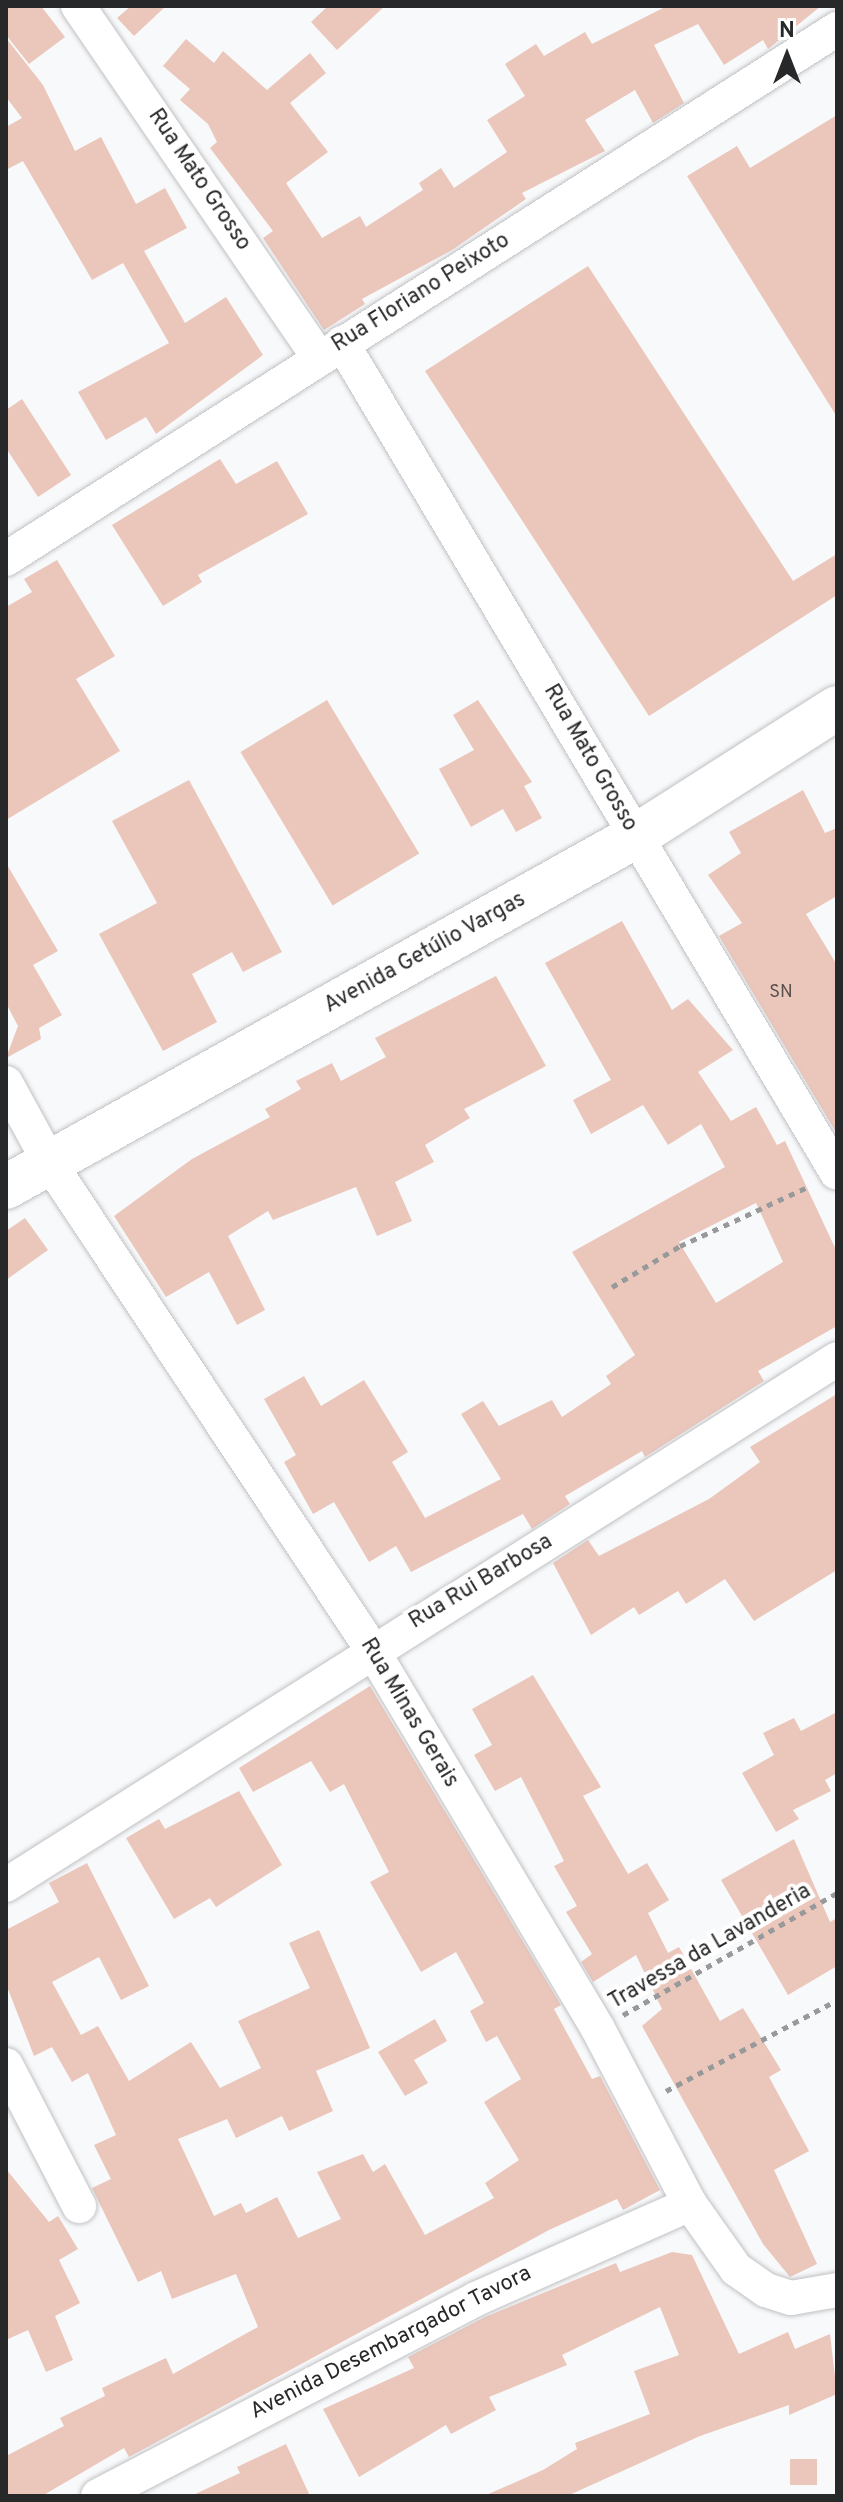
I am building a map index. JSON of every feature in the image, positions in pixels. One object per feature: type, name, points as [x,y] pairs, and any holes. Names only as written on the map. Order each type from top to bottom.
[{"type":"street","name":"Rua Mato Grosso","points":[[78,6],[330,350],[636,836],[827,1178]]},
{"type":"street","name":"Rua Floriano Peixoto","points":[[6,559],[837,29]]},
{"type":"street","name":"Avenida Getúlio Vargas","points":[[6,1187],[636,836],[837,708]]},
{"type":"street","name":"Rua Minas Gerais","points":[[6,1083],[49,1162],[371,1648],[598,2029],[690,2204],[736,2269],[766,2290],[791,2298],[834,2292]]},
{"type":"street","name":"Rua Rui Barbosa","points":[[6,1885],[371,1648],[837,1359]]},
{"type":"street","points":[[6,2065],[79,2206]]},
{"type":"street","name":"Avenida Desembargador Tavora","points":[[98,2496],[498,2288],[690,2204]]},
{"type":"path","points":[[612,1287],[680,1246],[827,1178]]},
{"type":"path","name":"Travessa da Lavanderia","points":[[598,2029],[837,1893]]},
{"type":"path","points":[[640,2105],[837,2000]]},
{"type":"building","points":[[6,6],[41,6],[65,37],[29,64],[6,35]]},
{"type":"building","points":[[131,6],[166,6],[134,36],[117,18]]},
{"type":"building","points":[[328,6],[385,6],[337,50],[311,22]]},
{"type":"building","points":[[667,6],[821,6],[768,49],[763,40],[724,65],[698,24],[654,45],[684,103],[653,123],[635,90],[585,120],[605,151],[522,193],[526,199],[452,250],[362,299],[365,304],[324,330],[263,238],[273,231],[210,148],[217,142],[208,124],[180,100],[190,89],[163,66],[186,39],[214,63],[223,51],[267,90],[310,53],[326,73],[290,103],[328,152],[286,183],[322,238],[360,216],[366,227],[423,190],[419,183],[441,168],[454,188],[507,152],[487,120],[525,96],[505,64],[536,44],[544,56],[585,32],[592,44]]},
{"type":"building","points":[[6,38],[43,85],[75,151],[101,137],[136,204],[165,188],[187,228],[144,251],[185,323],[226,297],[263,355],[156,434],[146,417],[106,440],[78,392],[169,343],[123,263],[92,280],[23,161],[6,170],[6,127],[22,118],[6,97]]},
{"type":"building","points":[[837,115],[837,417],[687,176],[737,146],[750,168]]},
{"type":"building","points":[[588,266],[793,581],[837,554],[837,595],[649,716],[425,371]]},
{"type":"building","points":[[22,399],[71,475],[38,497],[6,448],[6,410]]},
{"type":"building","points":[[220,459],[236,484],[277,461],[308,514],[198,575],[202,582],[163,606],[112,525]]},
{"type":"building","points":[[57,560],[115,656],[76,679],[120,751],[6,820],[6,607],[32,592],[24,579]]},
{"type":"building","points":[[327,700],[419,853],[333,905],[240,752]]},
{"type":"building","points":[[478,700],[532,782],[524,786],[542,818],[516,832],[503,809],[471,827],[439,769],[474,750],[453,715]]},
{"type":"building","points":[[189,780],[282,952],[243,972],[232,952],[192,974],[217,1022],[163,1051],[99,934],[157,903],[112,821]]},
{"type":"building","points":[[803,790],[825,833],[837,828],[837,896],[806,914],[837,965],[837,1134],[719,936],[742,923],[708,875],[741,853],[729,832]]},
{"type":"building","points":[[6,863],[58,951],[33,965],[62,1015],[39,1028],[41,1039],[6,1058],[18,1026],[6,1003]]},
{"type":"building","points":[[622,921],[672,1010],[688,999],[733,1050],[698,1072],[731,1121],[756,1107],[777,1145],[785,1141],[837,1252],[837,1326],[758,1371],[764,1381],[645,1457],[642,1451],[565,1496],[570,1504],[532,1529],[523,1514],[411,1572],[396,1546],[369,1562],[334,1502],[313,1514],[284,1462],[296,1455],[264,1399],[304,1376],[321,1406],[364,1380],[408,1452],[392,1462],[425,1518],[501,1479],[461,1414],[483,1401],[499,1426],[552,1400],[562,1417],[611,1384],[606,1376],[635,1355],[572,1252],[725,1167],[701,1124],[668,1145],[643,1105],[591,1134],[573,1100],[611,1080],[545,963]],"holes":[[[756,1203],[783,1262],[716,1303],[679,1242]]]},
{"type":"building","points":[[496,976],[546,1066],[464,1109],[470,1118],[425,1145],[434,1162],[395,1182],[412,1221],[377,1236],[356,1187],[273,1220],[268,1211],[228,1236],[265,1310],[237,1325],[209,1272],[166,1297],[114,1216],[192,1159],[270,1117],[265,1109],[301,1089],[296,1081],[332,1063],[341,1081],[386,1057],[375,1038]]},
{"type":"building","points":[[25,1218],[48,1250],[6,1280],[6,1231]]},
{"type":"building","points":[[837,1394],[837,1570],[754,1621],[725,1579],[686,1604],[678,1591],[639,1615],[634,1607],[591,1635],[553,1563],[588,1540],[599,1556],[709,1499],[760,1462],[750,1447]]},
{"type":"building","points":[[533,1675],[601,1787],[583,1796],[628,1874],[647,1863],[669,1900],[648,1913],[668,1953],[679,1947],[720,2021],[743,2008],[781,2070],[769,2077],[809,2151],[774,2170],[817,2264],[790,2277],[763,2244],[642,2026],[662,2009],[636,1955],[593,1982],[581,1962],[592,1954],[566,1912],[577,1906],[554,1866],[564,1861],[521,1777],[495,1791],[474,1755],[492,1745],[472,1709]]},
{"type":"building","points":[[370,1686],[561,2005],[554,2009],[592,2079],[600,2076],[660,2190],[623,2210],[617,2199],[549,2230],[129,2457],[124,2448],[42,2496],[6,2496],[6,2456],[64,2426],[60,2418],[105,2396],[102,2388],[166,2358],[173,2374],[258,2327],[236,2274],[172,2299],[161,2271],[138,2282],[92,2188],[111,2179],[94,2145],[116,2135],[88,2073],[72,2082],[52,2047],[34,2056],[6,1984],[6,1930],[59,1902],[49,1883],[87,1863],[149,1986],[121,2000],[99,1957],[52,1982],[81,2035],[98,2026],[129,2081],[191,2042],[220,2088],[261,2068],[238,2021],[310,1988],[289,1943],[319,1930],[370,2048],[316,2071],[333,2111],[289,2131],[282,2116],[236,2138],[227,2119],[178,2139],[214,2216],[241,2203],[246,2213],[277,2197],[298,2238],[341,2219],[317,2172],[363,2154],[373,2172],[385,2164],[425,2235],[494,2198],[485,2183],[519,2160],[484,2102],[521,2079],[497,2036],[486,2042],[470,2011],[484,2003],[456,1952],[421,1972],[370,1882],[389,1872],[344,1784],[330,1792],[311,1761],[253,1792],[239,1768]]},
{"type":"building","points":[[837,1712],[837,1773],[825,1780],[831,1791],[793,1810],[799,1819],[776,1832],[742,1773],[774,1755],[763,1733],[794,1718],[801,1731]]},
{"type":"building","points":[[239,1791],[282,1865],[216,1907],[210,1898],[174,1919],[126,1838],[159,1819],[165,1829]]},
{"type":"building","points":[[794,1839],[830,1922],[837,1918],[837,1966],[788,1995],[721,1880]]},
{"type":"building","points":[[435,2019],[447,2041],[414,2060],[428,2083],[405,2096],[378,2052]]},
{"type":"building","points":[[6,2169],[49,2222],[58,2216],[78,2249],[59,2260],[80,2303],[55,2316],[73,2360],[46,2372],[28,2330],[6,2340]]},
{"type":"building","points":[[672,2252],[692,2255],[739,2354],[788,2332],[795,2349],[830,2334],[837,2394],[789,2415],[789,2405],[700,2436],[567,2496],[484,2496],[543,2470],[577,2449],[575,2443],[650,2414],[634,2371],[679,2355],[660,2307],[562,2355],[567,2365],[489,2397],[496,2410],[451,2434],[446,2425],[359,2477],[323,2409],[414,2368],[408,2357],[485,2317],[616,2263],[620,2272]]},
{"type":"building","points":[[286,2444],[310,2496],[191,2496],[240,2473],[237,2467]]},
{"type":"building","points":[[790,2459],[817,2459],[817,2485],[790,2485]]}]
